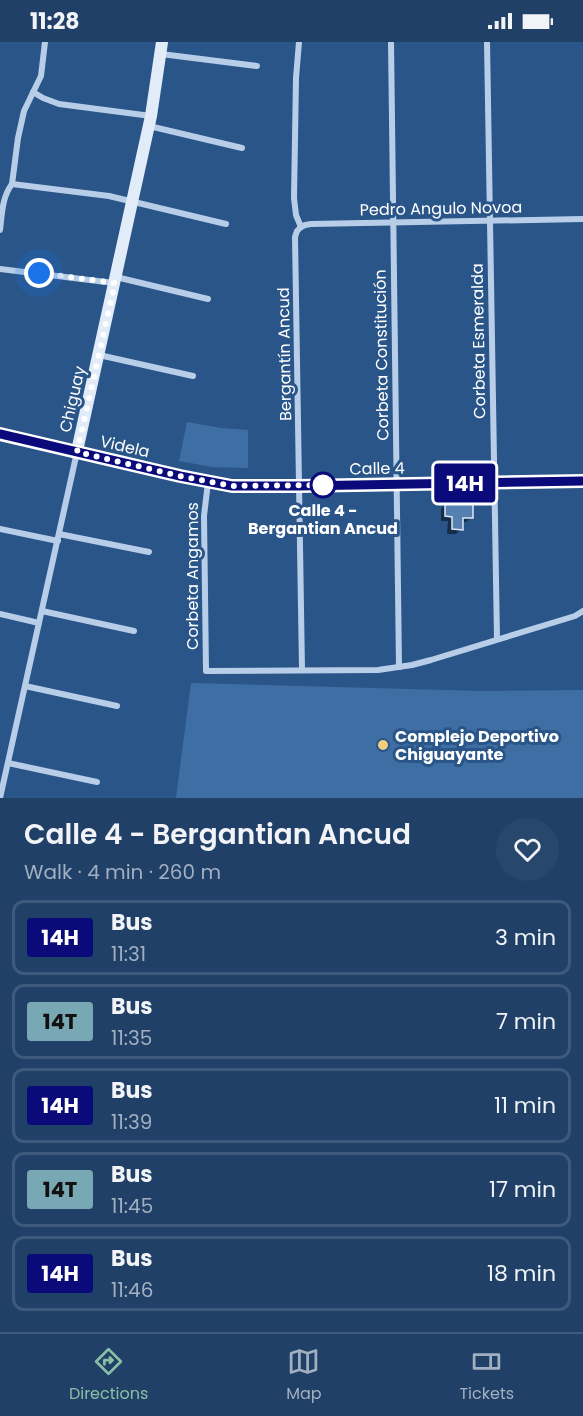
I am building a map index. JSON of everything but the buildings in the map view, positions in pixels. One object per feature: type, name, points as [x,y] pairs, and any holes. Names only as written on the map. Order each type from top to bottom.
[{"type":"street","points":[[0,230],[4,203],[12,184],[24,111],[41,76],[45,42]]},
{"type":"street","name":"Bergantín Ancud","points":[[298,42],[294,198],[296,215],[301,227],[296,237],[302,669]]},
{"type":"street","name":"Corbeta Constitución","points":[[391,42],[399,667]]},
{"type":"street","name":"Corbeta Esmeralda","points":[[487,42],[497,639]]},
{"type":"street","points":[[162,48],[257,66]]},
{"type":"street","name":"Chiguay","points":[[0,798],[2,777],[8,763],[133,202],[162,48]]},
{"type":"street","points":[[33,92],[59,104],[150,121],[242,148]]},
{"type":"street","points":[[12,184],[109,196],[226,224]]},
{"type":"street","name":"Pedro Angulo Novoa","points":[[301,227],[311,224],[583,219]]},
{"type":"street","points":[[0,269],[116,280],[208,299]]},
{"type":"street","points":[[99,355],[193,376]]},
{"type":"street","name":"Videla","points":[[0,434],[208,482]]},
{"type":"street","name":"Calle 4","points":[[208,482],[232,486],[299,486],[583,481]]},
{"type":"street","name":"Corbeta Angamos","points":[[208,482],[204,516],[206,671],[302,669]]},
{"type":"street","points":[[0,529],[149,552]]},
{"type":"street","points":[[42,611],[134,631]]},
{"type":"street","points":[[302,669],[378,670],[399,667],[431,660],[583,611]]},
{"type":"street","points":[[0,614],[39,623]]},
{"type":"street","points":[[25,686],[117,706]]},
{"type":"street","points":[[8,763],[97,782]]},
{"type":"shaded area","points":[[187,422],[248,430],[248,468],[212,467],[179,461]]},
{"type":"shaded area","name":"Complejo Deportivo Chiguayante","points":[[191,683],[482,691],[583,690],[583,798],[176,798]]},
{"type":"bus line","name":"14H","points":[[0,434],[232,486],[583,481]]},
{"type":"place","name":"Calle 4 - Bergantian Ancud","points":[[323,485]]},
{"type":"place","name":"Complejo Deportivo Chiguayante","points":[[383,745]]},
{"type":"route","points":[[39,273],[115,283],[77,452],[232,486],[323,485]]}]
